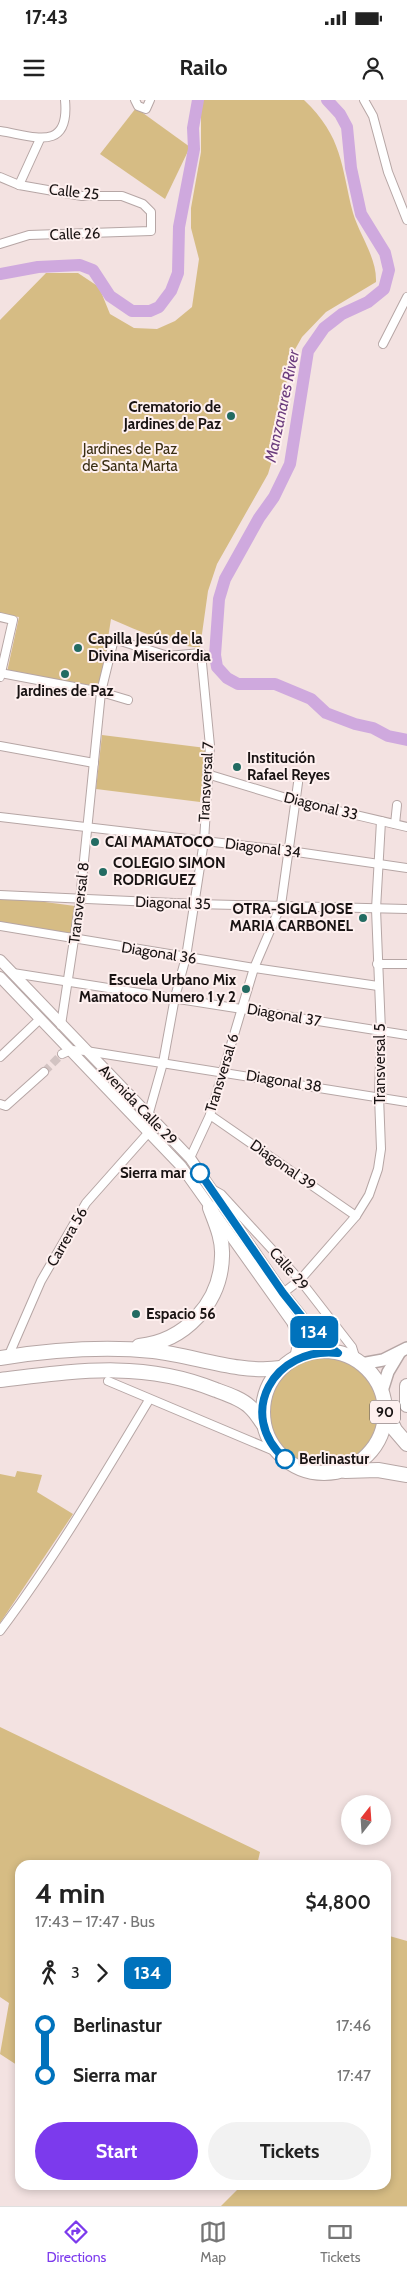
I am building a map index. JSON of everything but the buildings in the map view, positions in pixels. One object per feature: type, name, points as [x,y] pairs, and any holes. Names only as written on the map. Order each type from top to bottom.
[{"type":"highway","points":[[106,1348],[152,1345],[175,1336],[195,1321],[210,1302],[219,1279],[222,1255],[219,1231],[210,1208]]},
{"type":"highway","name":"90","points":[[4,1357],[66,1349],[106,1348],[183,1356],[263,1371],[282,1368]]},
{"type":"highway","name":"90","points":[[264,1425],[264,1401],[270,1383],[282,1368],[295,1359],[323,1351],[338,1353],[358,1362],[373,1376],[382,1391],[386,1411],[395,1430],[407,1444]]},
{"type":"highway","name":"90","points":[[0,1380],[110,1369],[176,1376],[225,1393],[250,1407],[264,1425],[270,1440],[279,1453],[300,1468],[326,1473],[378,1470],[407,1475]]},
{"type":"highway","points":[[407,1386],[407,1404]]},
{"type":"highway","name":"90","points":[[340,1471],[358,1463],[373,1449],[383,1431],[386,1411]]},
{"type":"main road","name":"Avenida Calle 29","points":[[0,960],[190,1158],[283,1293],[318,1337],[338,1353]]},
{"type":"main road","name":"Avenida Calle 29","points":[[0,977],[40,1019],[66,1052],[149,1132],[181,1166],[292,1322],[299,1338],[295,1359]]},
{"type":"main road","points":[[358,1362],[384,1360],[404,1350]]},
{"type":"main road","points":[[382,1391],[388,1372],[404,1350]]},
{"type":"street","points":[[0,131],[40,139],[50,138],[63,126],[66,111],[65,100]]},
{"type":"street","points":[[135,100],[138,106],[146,110],[150,100]]},
{"type":"street","points":[[364,100],[372,116],[388,172],[407,220]]},
{"type":"street","points":[[20,185],[40,139]]},
{"type":"street","name":"Calle 25","points":[[0,177],[20,185],[82,196],[122,196],[148,207],[151,212],[151,231]]},
{"type":"street","name":"Calle 26","points":[[0,244],[29,235],[151,231]]},
{"type":"street","points":[[383,344],[407,297]]},
{"type":"street","points":[[0,617],[13,620],[0,675],[101,692],[128,700]]},
{"type":"street","name":"Transversal 8","points":[[61,1025],[75,939],[89,828],[101,692],[114,640],[168,656],[201,653]]},
{"type":"street","name":"Transversal 7","points":[[148,1116],[163,1063],[175,997],[186,957],[196,904],[204,841],[210,746],[201,653]]},
{"type":"street","points":[[0,746],[94,763]]},
{"type":"street","name":"Diagonal 33","points":[[207,774],[296,801],[407,827]]},
{"type":"street","name":"Transversal 6","points":[[190,1158],[210,1115],[254,968],[281,905],[298,783]]},
{"type":"street","points":[[395,824],[397,805]]},
{"type":"street","name":"Diagonal 34","points":[[0,817],[290,851],[407,868]]},
{"type":"street","name":"Transversal 5","points":[[283,1293],[300,1280],[356,1216],[369,1195],[378,1169],[382,1149],[379,1096],[381,1031],[376,909],[380,821]]},
{"type":"street","name":"Diagonal 35","points":[[0,895],[196,904],[407,909]]},
{"type":"street","name":"Diagonal 36","points":[[0,926],[254,968],[378,986]]},
{"type":"street","points":[[378,964],[407,964]]},
{"type":"street","name":"Diagonal 37","points":[[13,973],[407,1035]]},
{"type":"street","points":[[1,1056],[40,1019]]},
{"type":"street","name":"Diagonal 38","points":[[66,1052],[86,1051],[379,1096],[407,1102]]},
{"type":"street","points":[[0,1104],[6,1106],[44,1072]]},
{"type":"street","name":"Diagonal 39","points":[[210,1115],[356,1216]]},
{"type":"street","name":"Carrera 56","points":[[4,1357],[41,1281],[86,1203],[149,1132]]},
{"type":"street","name":"Calle 29","points":[[211,1188],[221,1194],[300,1280],[352,1348],[358,1362]]},
{"type":"street","points":[[108,1382],[279,1453]]},
{"type":"street","points":[[0,1631],[104,1476],[149,1400]]},
{"type":"green space","name":"Jardines de Paz de Santa Marta","points":[[201,100],[304,100],[326,127],[339,153],[353,213],[374,264],[376,282],[326,312],[302,337],[288,362],[284,421],[268,474],[217,564],[208,591],[200,648],[144,633],[111,619],[100,689],[7,672],[19,617],[0,614],[0,320],[46,273],[78,273],[99,287],[110,314],[134,328],[157,329],[175,321],[192,307],[199,259],[191,228],[191,208],[201,152]]},
{"type":"green space","points":[[136,108],[190,147],[165,199],[100,154]]},
{"type":"green space","points":[[102,735],[206,748],[200,802],[96,789]]},
{"type":"green space","points":[[0,896],[75,906],[72,938],[0,923]]},
{"type":"green space","points":[[324,1358],[334,1359],[354,1367],[362,1374],[369,1382],[377,1402],[377,1422],[369,1442],[362,1450],[354,1457],[334,1465],[324,1466],[314,1465],[294,1457],[286,1450],[279,1442],[271,1422],[270,1412],[271,1402],[279,1382],[286,1374],[294,1367],[314,1359]]},
{"type":"green space","points":[[17,1471],[42,1475],[37,1492],[73,1514],[0,1623],[0,1474],[15,1477]]},
{"type":"green space","points":[[0,1727],[260,1852],[258,1860],[15,1860],[15,2064],[0,2054],[9,2003],[0,1997]]},
{"type":"green space","points":[[391,1936],[407,1941],[407,2206],[221,2206],[237,2190],[391,2190]]},
{"type":"waterway","name":"Manzanares River","points":[[0,274],[38,267],[80,265],[93,270],[110,296],[132,311],[150,311],[159,307],[171,291],[178,273],[179,227],[194,149],[193,128],[198,100]]},
{"type":"waterway","name":"Manzanares River","points":[[327,100],[340,114],[347,127],[351,168],[361,214],[385,253],[389,270],[384,289],[368,302],[342,314],[324,328],[308,351],[290,464],[274,497],[259,518],[225,579],[219,599],[215,655],[217,667],[227,678],[238,684],[275,684],[311,699],[326,713],[355,724],[373,728],[388,736],[407,740]]},
{"type":"tunnel","points":[[44,1072],[62,1054]]},
{"type":"bus line","name":"134","points":[[200,1173],[306,1323],[318,1337],[338,1353],[323,1351],[309,1353],[295,1359],[282,1368],[268,1389],[264,1401],[264,1425],[270,1440],[285,1459]]},
{"type":"place","name":"Crematorio de Jardines de Paz","points":[[231,416]]},
{"type":"place","name":"Capilla Jesús de la Divina Misericordia","points":[[78,648]]},
{"type":"place","name":"Jardines de Paz","points":[[65,674]]},
{"type":"place","name":"Institución Rafael Reyes","points":[[237,767]]},
{"type":"place","name":"CAI MAMATOCO","points":[[95,842]]},
{"type":"place","name":"COLEGIO SIMON RODRIGUEZ","points":[[103,872]]},
{"type":"place","name":"OTRA-SIGLA JOSE MARIA CARBONEL","points":[[363,918]]},
{"type":"place","name":"Escuela Urbano Mix Mamatoco Numero 1 y 2","points":[[246,989]]},
{"type":"place","name":"Sierra mar","points":[[200,1173]]},
{"type":"place","name":"Espacio 56","points":[[136,1314]]},
{"type":"place","name":"Berlinastur","points":[[285,1459]]}]
